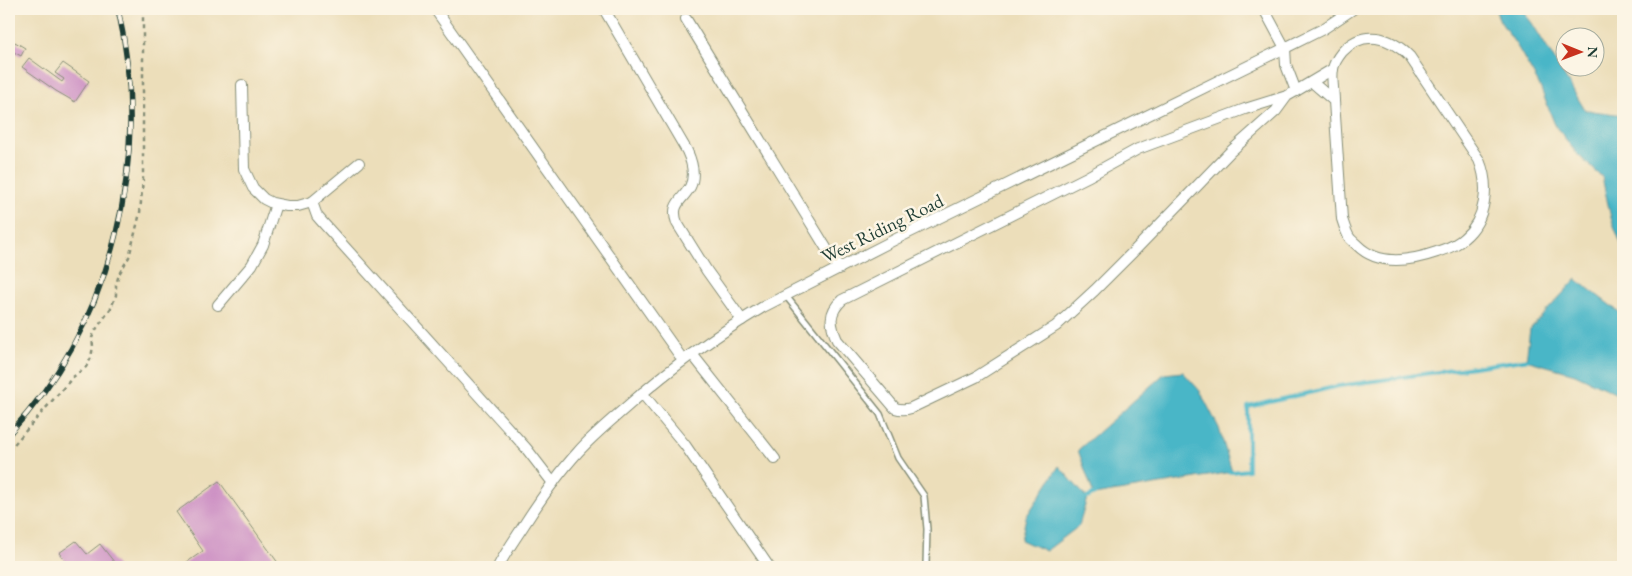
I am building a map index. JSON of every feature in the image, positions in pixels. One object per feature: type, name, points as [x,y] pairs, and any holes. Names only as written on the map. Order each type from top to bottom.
[{"type":"street","points":[[435,9],[688,357],[775,459]]},
{"type":"street","points":[[604,9],[688,151],[693,174],[692,181],[690,187],[678,201],[675,209],[677,223],[707,271],[742,320]]},
{"type":"street","points":[[1264,9],[1285,48],[1286,65],[1292,93]]},
{"type":"street","name":"West Riding Road","points":[[498,567],[553,483],[577,453],[642,393],[688,357],[742,320],[900,237],[1323,29],[1353,9]]},
{"type":"street","points":[[686,19],[839,269]]},
{"type":"street","points":[[1371,38],[1388,40],[1403,49],[1479,160],[1483,170],[1485,196],[1483,210],[1478,223],[1469,234],[1454,246],[1426,256],[1407,260],[1386,260],[1376,257],[1355,244],[1349,237],[1342,219],[1334,101],[1333,69],[1338,58],[1352,42],[1371,38]]},
{"type":"street","points":[[1292,93],[1276,111],[1230,152],[1136,249],[1056,326],[976,377],[911,408],[906,410],[898,409],[895,408],[837,340],[832,331],[832,314],[842,300],[1087,178],[1138,149],[1292,93],[1333,69]]},
{"type":"street","points":[[1312,82],[1334,101]]},
{"type":"street","points":[[242,85],[244,168],[249,182],[258,195],[276,204],[288,206],[298,206],[312,202],[359,163]]},
{"type":"street","points":[[312,202],[324,224],[526,448],[553,483]]},
{"type":"street","points":[[218,305],[252,265],[263,245],[276,204]]},
{"type":"street","points":[[642,393],[685,445],[768,567]]},
{"type":"lane","points":[[786,296],[880,414],[898,458],[924,496],[927,529],[926,565]]},
{"type":"path","points":[[9,450],[73,377],[86,367],[91,358],[92,338],[111,308],[116,295],[119,274],[129,257],[140,213],[142,188],[144,136],[143,9]]},
{"type":"water","points":[[1495,9],[1521,9],[1554,59],[1554,78],[1566,78],[1585,110],[1623,115],[1623,249],[1611,218],[1602,177],[1577,154],[1555,125],[1539,84],[1500,21]]},
{"type":"water","points":[[1576,279],[1623,315],[1623,397],[1575,374],[1526,360],[1530,329]]},
{"type":"water","points":[[1183,372],[1200,391],[1219,428],[1232,472],[1094,495],[1078,450],[1164,374]]},
{"type":"water","points":[[1059,466],[1087,498],[1079,526],[1046,551],[1021,540],[1026,517]]},
{"type":"building","points":[[15,42],[25,48],[21,56],[10,50]]},
{"type":"building","points":[[29,58],[62,82],[64,79],[55,73],[63,63],[89,81],[75,102],[22,67]]},
{"type":"building","points":[[219,481],[281,567],[180,567],[203,551],[176,512]]},
{"type":"building","points":[[76,541],[87,554],[100,544],[118,567],[68,567],[66,565],[68,564],[59,553]]},
{"type":"waterway","points":[[1228,471],[1248,470],[1248,407],[1339,386],[1530,359]]},
{"type":"waterway","points":[[1087,498],[1096,493]]},
{"type":"railway","points":[[9,434],[45,390],[75,341],[99,289],[116,235],[126,179],[130,122],[127,65],[118,9]]}]
